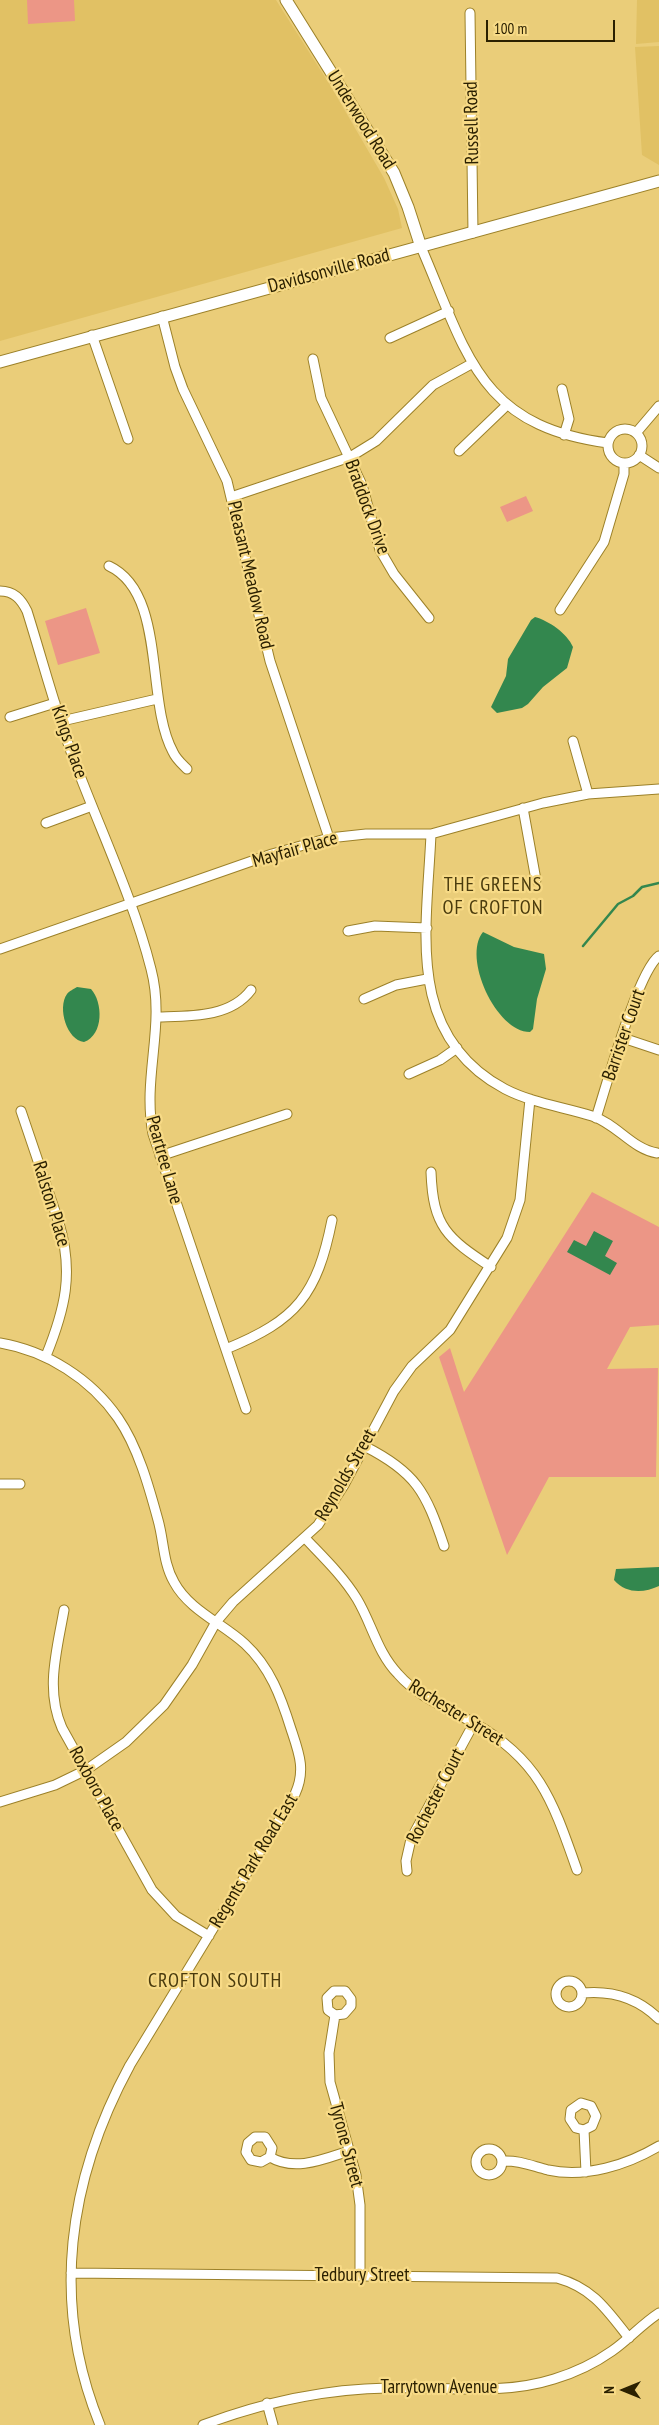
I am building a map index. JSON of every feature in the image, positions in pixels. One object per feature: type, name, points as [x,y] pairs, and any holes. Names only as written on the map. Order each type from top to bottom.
[{"type":"main road","name":"Underwood Road","points":[[286,0],[394,173],[421,247]]},
{"type":"main road","name":"Davidsonville Road","points":[[0,362],[325,271],[473,233],[659,181]]},
{"type":"street","name":"Russell Road","points":[[470,13],[473,233]]},
{"type":"street","points":[[421,247],[473,363],[488,386],[507,405],[529,421],[564,435],[608,444]]},
{"type":"street","points":[[390,338],[449,311]]},
{"type":"street","name":"Pleasant Meadow Road","points":[[162,316],[175,367],[220,463],[231,497],[270,662],[329,838]]},
{"type":"street","points":[[92,336],[128,439]]},
{"type":"street","name":"Braddock Drive","points":[[313,359],[326,410],[362,485],[380,550],[394,574],[429,618]]},
{"type":"street","points":[[231,497],[350,457],[376,441],[433,385],[473,363]]},
{"type":"street","points":[[562,389],[569,419],[564,435]]},
{"type":"street","points":[[459,452],[507,405]]},
{"type":"street","points":[[636,433],[659,406]]},
{"type":"street","points":[[624,429],[636,433],[642,443],[640,455],[630,462],[624,463],[613,458],[608,444],[610,437],[624,429]]},
{"type":"street","points":[[640,455],[659,468]]},
{"type":"street","points":[[560,610],[604,542],[624,474],[624,463]]},
{"type":"street","points":[[109,566],[120,572],[130,583],[145,615],[157,699],[172,750],[187,769]]},
{"type":"street","name":"Kings Place","points":[[0,591],[11,592],[17,596],[27,611],[78,773],[130,904]]},
{"type":"street","points":[[62,722],[157,699]]},
{"type":"street","points":[[10,717],[55,703]]},
{"type":"street","points":[[573,741],[588,794]]},
{"type":"street","name":"Mayfair Place","points":[[0,949],[272,854],[329,838],[366,834],[431,834],[522,808],[588,794],[659,789]]},
{"type":"street","points":[[46,823],[92,806]]},
{"type":"street","points":[[522,808],[536,880]]},
{"type":"street","points":[[431,834],[427,979],[438,1016],[457,1048],[486,1077],[506,1090],[596,1118],[613,1126],[639,1147],[658,1153]]},
{"type":"street","name":"Peartree Lane","points":[[130,904],[151,969],[158,1017],[151,1068],[149,1103],[153,1134],[246,1409]]},
{"type":"street","points":[[348,930],[375,926],[427,928]]},
{"type":"street","name":"Barrister Court","points":[[596,1118],[639,989],[649,967],[659,956]]},
{"type":"street","points":[[364,999],[396,985],[427,979]]},
{"type":"street","points":[[158,1017],[195,1016],[224,1010],[244,1000],[251,990]]},
{"type":"street","points":[[623,1038],[659,1050]]},
{"type":"street","points":[[408,1074],[440,1060],[457,1048]]},
{"type":"street","name":"Reynolds Street","points":[[0,1802],[55,1785],[86,1770],[126,1742],[164,1705],[192,1665],[216,1622],[233,1602],[305,1538],[329,1510],[403,1378],[450,1330],[491,1267],[507,1238],[520,1200],[530,1099]]},
{"type":"street","name":"Ralston Place","points":[[21,1111],[59,1223],[67,1261],[65,1302],[46,1356]]},
{"type":"street","points":[[160,1156],[287,1114]]},
{"type":"street","points":[[431,1172],[433,1204],[442,1225],[461,1248],[491,1267]]},
{"type":"street","points":[[226,1349],[260,1335],[289,1314],[303,1299],[321,1267],[332,1220]]},
{"type":"street","name":"Regents Park Road East","points":[[0,1343],[24,1348],[46,1356],[86,1383],[118,1418],[140,1464],[158,1521],[163,1554],[173,1582],[193,1605],[245,1644],[264,1665],[275,1684],[301,1760],[302,1774],[295,1794],[130,2065],[106,2112],[92,2148],[77,2202],[71,2273],[78,2346],[90,2396],[100,2425]]},
{"type":"street","points":[[364,1446],[394,1462],[412,1478],[431,1506],[444,1546]]},
{"type":"street","points":[[0,1484],[20,1484]]},
{"type":"street","name":"Rochester Street","points":[[305,1538],[334,1569],[355,1596],[370,1626],[377,1646],[399,1676],[426,1698],[500,1739],[520,1756],[541,1783],[558,1816],[577,1870]]},
{"type":"street","name":"Roxboro Place","points":[[64,1610],[53,1673],[53,1701],[62,1728],[159,1899],[176,1916],[209,1936]]},
{"type":"street","name":"Rochester Court","points":[[407,1871],[406,1861],[411,1839],[474,1723]]},
{"type":"street","points":[[582,1992],[608,1992],[623,1996],[638,2002],[659,2019]]},
{"type":"street","name":"Tyrone Street","points":[[335,2015],[329,2053],[330,2082],[356,2175],[360,2205],[360,2276]]},
{"type":"street","points":[[584,2130],[586,2172]]},
{"type":"street","points":[[502,2161],[517,2161],[550,2170],[586,2172],[621,2164],[659,2146]]},
{"type":"street","points":[[270,2157],[285,2164],[295,2164],[322,2160],[349,2151]]},
{"type":"street","name":"Tedbury Street","points":[[71,2273],[557,2278],[584,2288],[597,2298],[629,2338]]},
{"type":"street","name":"Tarrytown Avenue","points":[[203,2425],[267,2403],[314,2394],[356,2389],[518,2387],[554,2379],[611,2352],[659,2313]]},
{"type":"street","points":[[267,2403],[273,2425]]},
{"type":"shaded area","points":[[0,0],[276,0],[330,85],[384,178],[398,209],[402,228],[0,341]]},
{"type":"shaded area","points":[[27,0],[74,0],[75,21],[28,24]]},
{"type":"shaded area","points":[[637,0],[659,0],[659,42],[636,44]]},
{"type":"shaded area","points":[[659,46],[659,165],[642,155],[635,47]]},
{"type":"shaded area","points":[[526,496],[533,511],[507,522],[500,507]]},
{"type":"shaded area","points":[[86,608],[100,653],[58,665],[45,621]]},
{"type":"shaded area","points":[[535,617],[557,628],[570,642],[573,647],[567,668],[543,687],[522,708],[497,713],[491,707],[506,676],[508,659],[531,620]]},
{"type":"shaded area","points":[[483,932],[514,947],[544,954],[546,969],[537,999],[533,1029],[530,1032],[517,1029],[505,1020],[486,991],[480,975],[477,958],[478,943]]},
{"type":"shaded area","points":[[77,987],[91,989],[98,1002],[100,1018],[98,1026],[91,1038],[84,1042],[73,1036],[65,1022],[64,1015],[64,1000],[70,991]]},
{"type":"shaded area","points":[[592,1192],[659,1227],[659,1325],[630,1327],[607,1369],[658,1368],[656,1477],[549,1477],[507,1555],[439,1357],[450,1348],[464,1392]]},
{"type":"shaded area","points":[[594,1231],[613,1241],[605,1256],[617,1263],[610,1275],[567,1252],[574,1240],[586,1246]]},
{"type":"shaded area","points":[[659,1567],[659,1586],[647,1590],[630,1590],[619,1585],[614,1580],[616,1569]]},
{"type":"waterway","points":[[583,946],[618,904],[633,896],[642,887],[659,883]]},
{"type":"district","name":"THE GREENS OF CROFTON","points":[[493,896]]},
{"type":"district","name":"CROFTON SOUTH","points":[[215,1981]]}]
